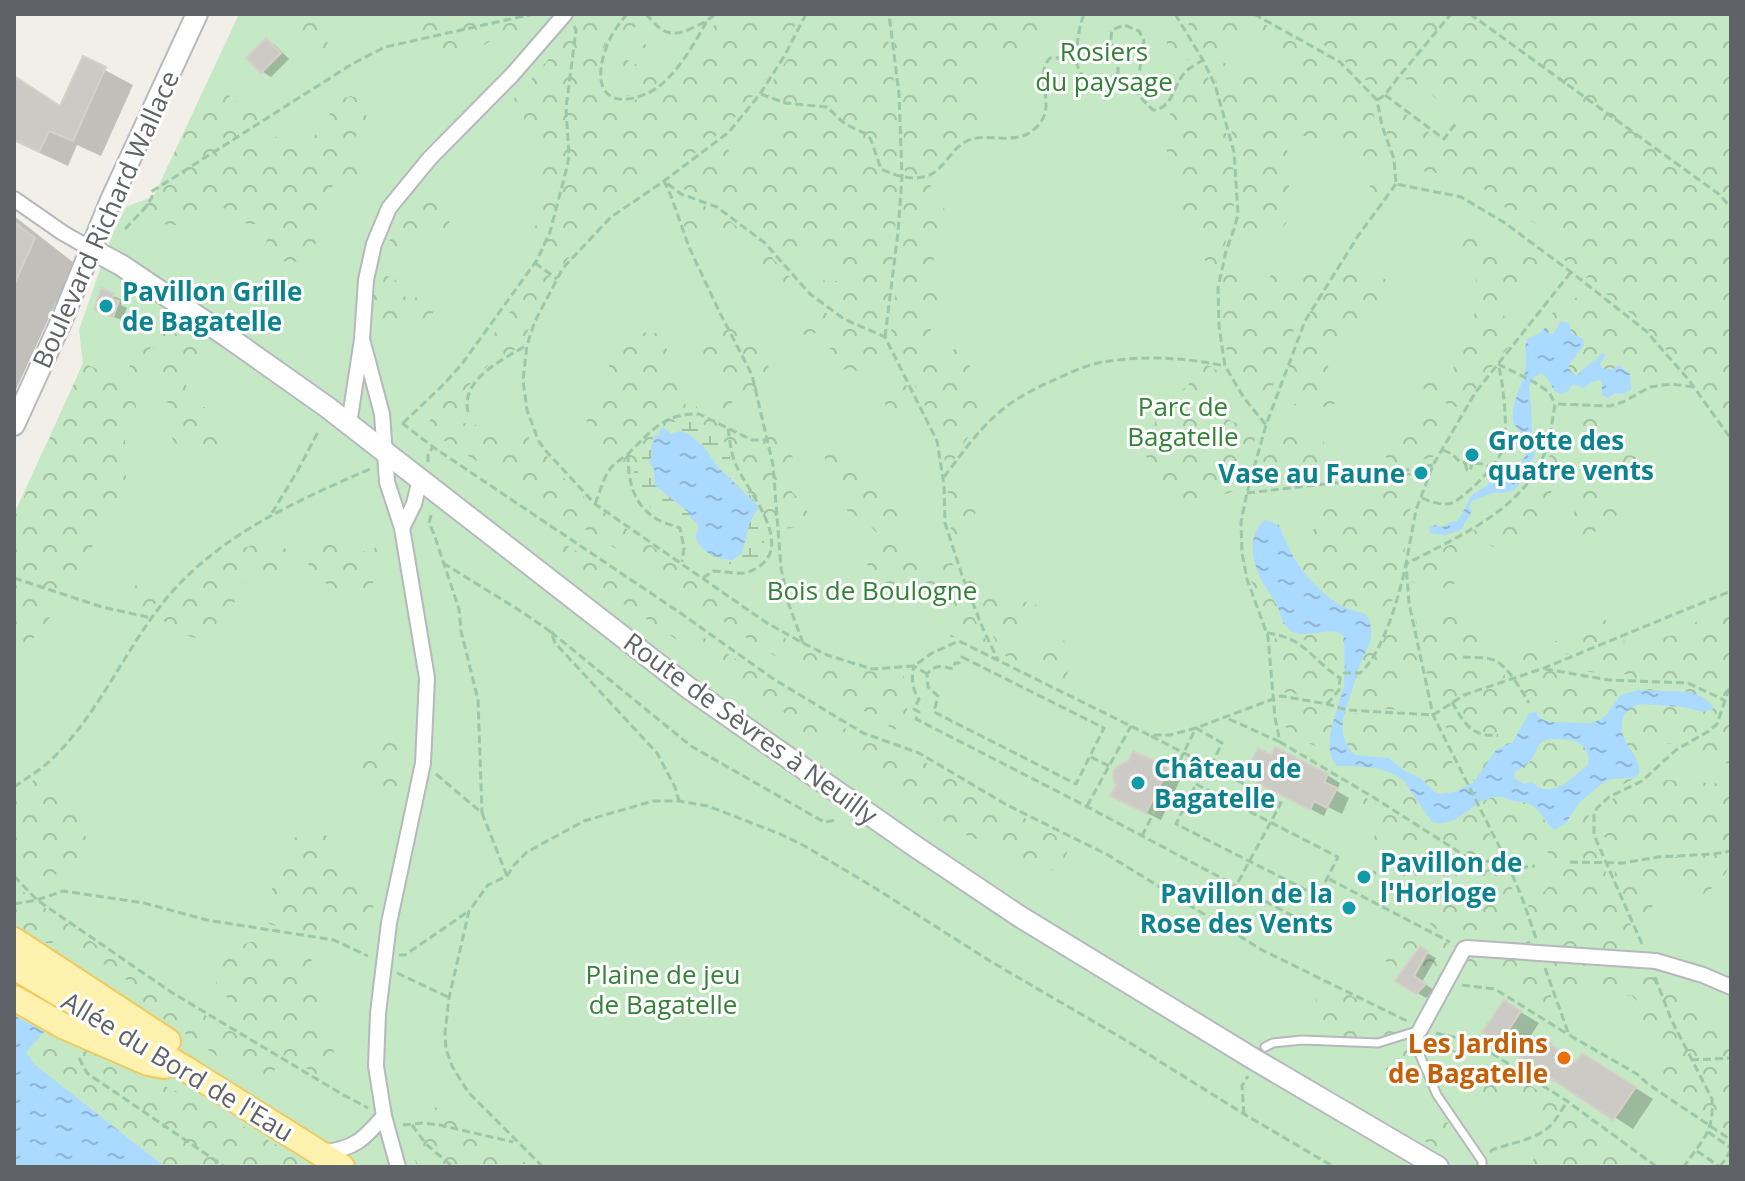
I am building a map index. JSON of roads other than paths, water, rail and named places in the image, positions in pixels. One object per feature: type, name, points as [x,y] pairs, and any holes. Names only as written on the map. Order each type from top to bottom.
[{"type":"main road","points":[[14,940],[174,1045],[186,1069]]},
{"type":"main road","name":"Allée du Bord de l'Eau","points":[[14,967],[332,1160]]},
{"type":"main road","points":[[14,998],[56,1023],[148,1063],[186,1069]]},
{"type":"street","name":"Boulevard Richard Wallace","points":[[14,425],[197,14]]},
{"type":"street","points":[[349,424],[362,339],[366,280],[374,244],[389,208],[430,158],[570,20]]},
{"type":"street","points":[[14,199],[91,249]]},
{"type":"street","name":"Route de Sèvres à Neuilly","points":[[91,249],[121,265],[216,329],[383,450],[424,470],[690,689],[916,847],[1019,916],[1438,1167]]},
{"type":"street","points":[[362,339],[382,414],[387,482],[402,528],[427,678],[423,763],[384,960],[378,1013],[376,1066],[384,1116],[398,1167]]},
{"type":"street","points":[[402,528],[414,504],[424,470]]},
{"type":"street","points":[[1420,1030],[1464,949],[1649,961],[1703,975],[1731,987]]},
{"type":"street","points":[[332,1160],[360,1142],[384,1116]]},
{"type":"lane","points":[[1265,1047],[1273,1043],[1302,1040],[1378,1043],[1420,1030],[1419,1053],[1437,1095],[1482,1164]]},
{"type":"water","points":[[1561,321],[1569,323],[1571,333],[1583,339],[1584,345],[1568,366],[1571,372],[1576,376],[1594,360],[1599,361],[1602,368],[1612,370],[1619,365],[1630,374],[1631,390],[1623,394],[1615,393],[1608,398],[1602,395],[1602,381],[1597,381],[1584,388],[1573,384],[1562,394],[1555,392],[1541,373],[1533,378],[1529,387],[1534,457],[1518,486],[1505,493],[1492,493],[1472,501],[1469,507],[1472,511],[1461,530],[1445,535],[1430,533],[1429,528],[1435,525],[1443,527],[1457,521],[1472,495],[1521,463],[1526,455],[1527,441],[1515,425],[1513,414],[1526,367],[1527,339],[1545,328],[1553,334]]},
{"type":"water","points":[[662,428],[671,434],[680,431],[690,435],[757,505],[742,553],[733,560],[705,551],[695,536],[699,528],[697,523],[655,485],[654,470],[649,462],[655,436]]},
{"type":"water","points":[[1265,520],[1279,525],[1288,547],[1313,583],[1331,599],[1368,618],[1370,640],[1357,670],[1343,719],[1348,747],[1355,755],[1389,758],[1439,794],[1455,792],[1474,782],[1496,750],[1513,742],[1529,713],[1535,712],[1543,720],[1551,722],[1590,723],[1607,714],[1621,695],[1638,690],[1692,692],[1704,698],[1713,709],[1703,712],[1684,707],[1642,704],[1624,714],[1622,733],[1636,758],[1639,774],[1634,778],[1610,779],[1600,785],[1579,803],[1565,824],[1554,830],[1531,804],[1499,797],[1487,799],[1450,821],[1432,822],[1404,781],[1397,776],[1372,768],[1337,766],[1332,758],[1330,738],[1344,686],[1343,635],[1331,631],[1299,634],[1287,627],[1256,566],[1253,544]],"holes":[[[1552,739],[1579,743],[1587,751],[1588,765],[1555,788],[1541,788],[1531,782],[1524,784],[1514,778],[1515,772],[1529,763],[1540,743]]]},
{"type":"water","points":[[14,1015],[44,1032],[26,1052],[34,1064],[165,1167],[14,1167]]},
{"type":"waterway","points":[[1599,361],[1602,356]]},
{"type":"place","name":"Pavillon Grille de Bagatelle","points":[[106,306]]},
{"type":"place","name":"Grotte des quatre vents","points":[[1472,455]]},
{"type":"place","name":"Vase au Faune","points":[[1421,473]]},
{"type":"place","name":"Château de Bagatelle","points":[[1138,783]]},
{"type":"place","name":"Pavillon de l'Horloge","points":[[1364,877]]},
{"type":"place","name":"Pavillon de la Rose des Vents","points":[[1349,908]]},
{"type":"place","name":"Les Jardins de Bagatelle","points":[[1564,1058]]},
{"type":"park label","name":"Rosiers du paysage","points":[[1104,66]]},
{"type":"park label","name":"Parc de Bagatelle","points":[[1183,421]]},
{"type":"park label","name":"Bois de Boulogne","points":[[872,590]]},
{"type":"park label","name":"Plaine de jeu de Bagatelle","points":[[663,989]]}]
